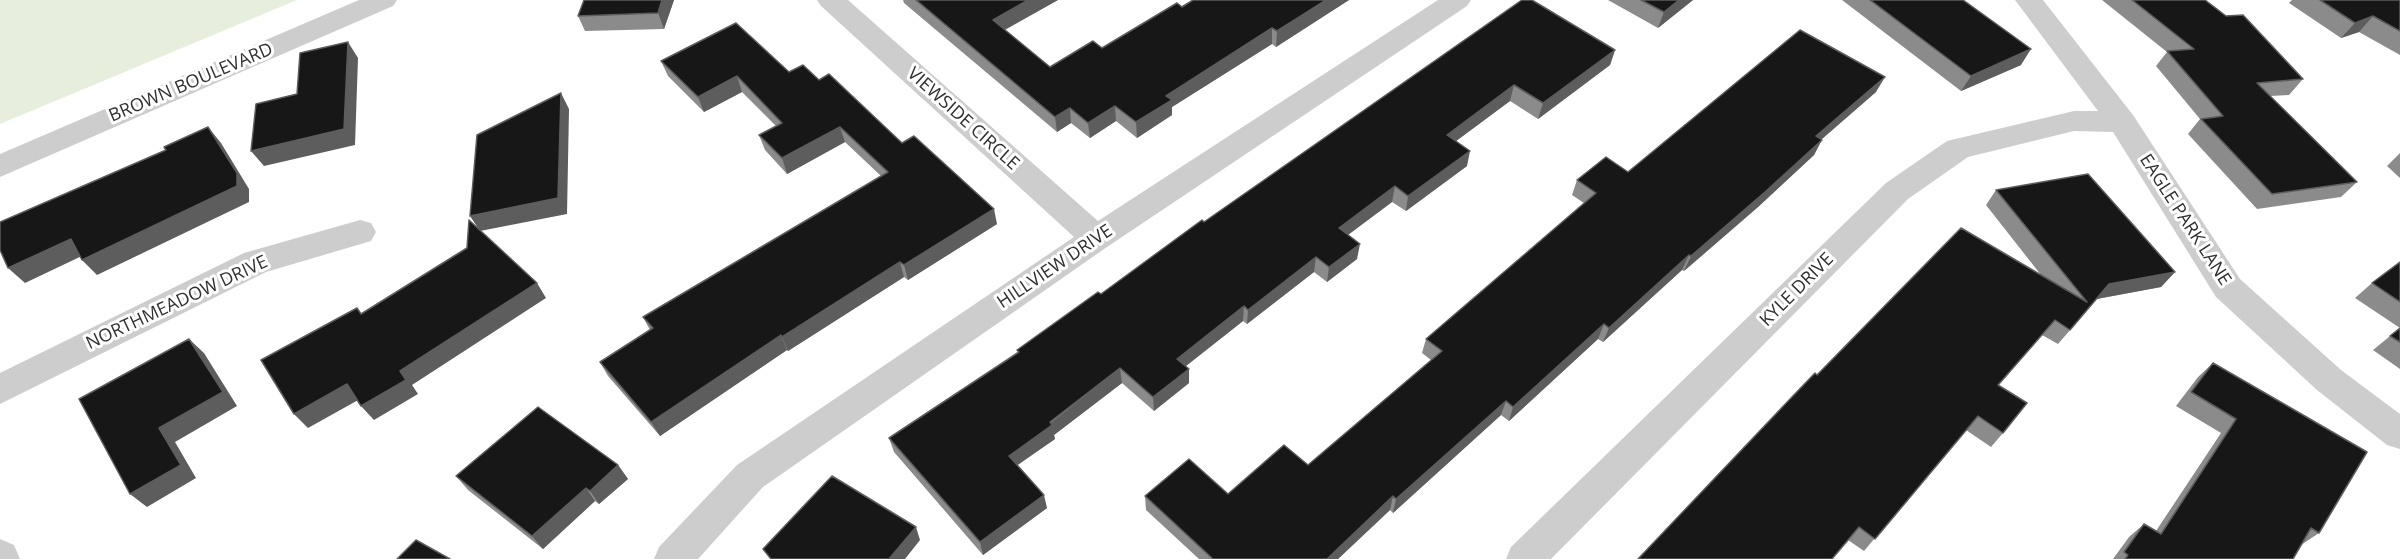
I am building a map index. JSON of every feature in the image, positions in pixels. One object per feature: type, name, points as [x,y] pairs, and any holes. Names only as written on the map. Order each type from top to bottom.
[{"type":"street","name":"BROWN BOULEVARD","points":[[0,165],[383,0]]},
{"type":"street","name":"VIEWSIDE CIRCLE","points":[[831,0],[1096,238]]},
{"type":"street","name":"HILLVIEW DRIVE","points":[[673,559],[750,476],[1096,238],[1457,0]]},
{"type":"street","name":"EAGLE PARK LANE","points":[[2029,0],[2122,122],[2228,288],[2329,380],[2400,434]]},
{"type":"street","name":"KYLE DRIVE","points":[[1525,559],[1897,191],[1958,149],[2074,120],[2122,122]]},
{"type":"street","name":"NORTHMEADOW DRIVE","points":[[0,389],[256,262],[360,232]]},
{"type":"green space","points":[[0,0],[297,0],[0,124]]},
{"type":"building","points":[[584,0],[662,0],[658,13],[578,16]]},
{"type":"building","points":[[916,0],[1028,0],[993,20],[1050,67],[1093,41],[1102,48],[1177,3],[1182,7],[1193,0],[1326,0],[1277,31],[1272,28],[1166,96],[1172,100],[1136,122],[1115,106],[1088,123],[1070,108],[1055,117]]},
{"type":"building","points":[[1522,0],[1532,0],[1615,50],[1543,103],[1514,85],[1447,135],[1470,151],[1408,196],[1395,186],[1339,228],[1360,244],[1329,267],[1316,257],[1248,310],[1244,306],[1177,359],[1189,369],[1153,397],[1120,368],[1050,422],[1052,425],[1009,456],[1044,495],[980,542],[889,438],[1019,352],[1017,350],[1098,292],[1101,294],[1202,220],[1204,222]]},
{"type":"building","points":[[1641,0],[1679,0],[1664,12]]},
{"type":"building","points":[[1870,0],[1963,0],[2031,49],[1971,76]]},
{"type":"building","points":[[2132,0],[2205,0],[2226,16],[2243,15],[2303,79],[2257,83],[2357,182],[2272,194],[2201,119],[2223,116],[2167,51],[2194,49]]},
{"type":"building","points":[[2320,0],[2400,0],[2400,31],[2373,16],[2355,23]]},
{"type":"building","points":[[736,23],[789,72],[803,65],[819,80],[829,74],[902,143],[914,136],[994,209],[904,265],[900,262],[782,337],[781,335],[651,422],[600,362],[653,328],[643,317],[888,172],[840,127],[782,158],[759,135],[782,123],[737,76],[698,97],[661,61]]},
{"type":"building","points":[[1800,30],[1885,77],[1816,136],[1822,140],[1765,192],[1691,256],[1689,255],[1609,328],[1604,324],[1513,407],[1506,401],[1396,499],[1393,496],[1327,559],[1213,559],[1145,496],[1189,459],[1228,494],[1284,445],[1308,465],[1442,351],[1426,339],[1596,193],[1577,180],[1606,157],[1628,172]]},
{"type":"building","points":[[348,42],[344,129],[251,151],[256,104],[297,94],[300,53]]},
{"type":"building","points":[[561,93],[558,198],[470,216],[477,135]]},
{"type":"building","points":[[208,127],[237,173],[237,186],[82,260],[71,239],[8,268],[0,250],[0,222],[166,150],[164,147]]},
{"type":"building","points":[[2088,174],[2175,272],[2109,284],[2070,330],[2055,320],[1998,385],[2027,403],[2003,433],[1978,416],[1875,539],[1859,527],[1832,559],[1638,559],[1815,373],[1817,375],[1961,228],[2087,302],[1996,190]]},
{"type":"building","points":[[469,220],[537,283],[400,371],[406,380],[361,406],[347,384],[294,414],[261,360],[357,308],[361,314],[467,248]]},
{"type":"building","points":[[2400,262],[2400,302],[2372,283]]},
{"type":"building","points":[[2400,328],[2400,342],[2390,336]]},
{"type":"building","points":[[189,339],[223,392],[159,428],[181,465],[130,494],[79,399]]},
{"type":"building","points":[[2213,363],[2367,452],[2319,533],[2311,528],[2293,559],[2125,559],[2128,555],[2124,552],[2144,524],[2161,534],[2236,419],[2191,392]]},
{"type":"building","points":[[538,407],[618,465],[590,491],[586,488],[532,536],[456,476]]},
{"type":"building","points":[[832,476],[916,527],[889,559],[771,559],[763,549]]},
{"type":"building","points":[[416,540],[450,559],[397,559]]}]
